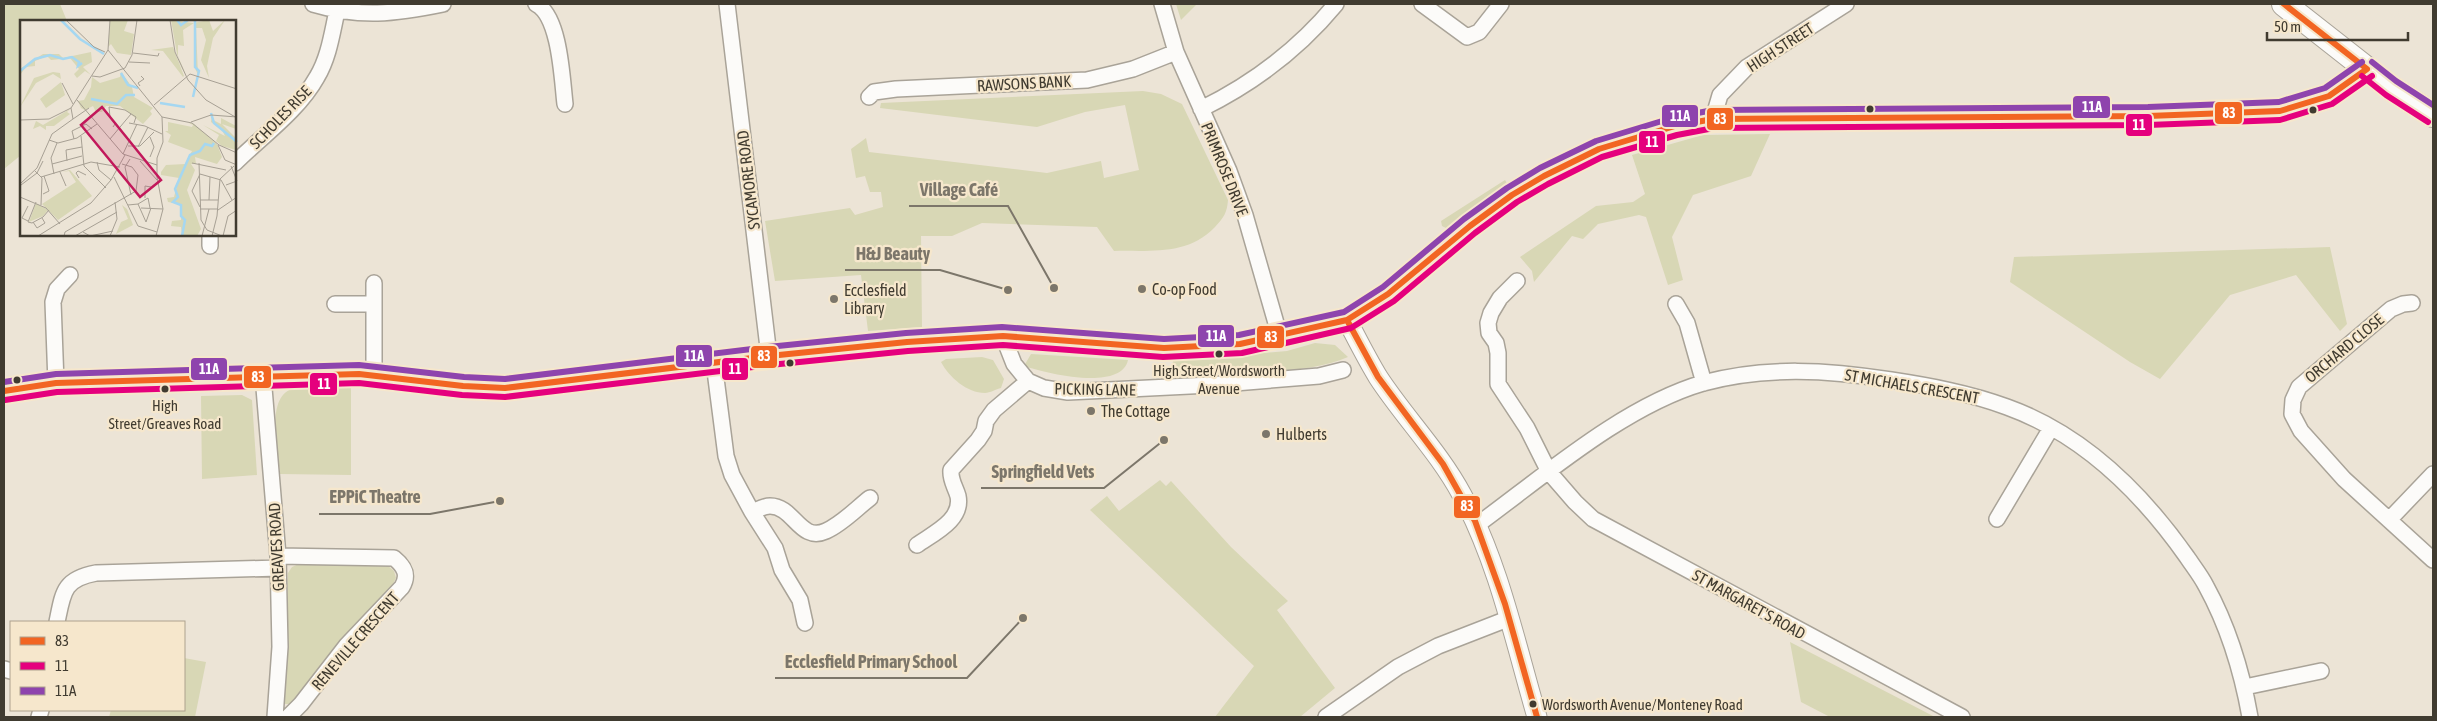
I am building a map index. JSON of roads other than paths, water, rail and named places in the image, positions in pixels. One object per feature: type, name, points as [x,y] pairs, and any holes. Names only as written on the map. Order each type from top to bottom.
[{"type":"main road","points":[[2284,4],[2391,88],[2433,115]]},
{"type":"street","points":[[313,4],[337,11],[382,14],[443,4]]},
{"type":"street","name":"SYCAMORE ROAD","points":[[727,4],[769,356]]},
{"type":"street","name":"PRIMROSE DRIVE","points":[[1162,4],[1176,52],[1229,171],[1245,214],[1280,337]]},
{"type":"street","points":[[1201,109],[1232,94],[1288,54],[1313,32],[1336,4]]},
{"type":"street","points":[[1422,4],[1467,37],[1479,32],[1501,4]]},
{"type":"street","name":"HIGH STREET","points":[[1713,120],[1720,95],[1747,67],[1846,4]]},
{"type":"street","points":[[541,5],[551,18],[565,104]]},
{"type":"street","name":"SCHOLES RISE","points":[[236,162],[300,101],[317,77],[326,58],[337,11]]},
{"type":"street","name":"RAWSONS BANK","points":[[869,97],[874,92],[896,89],[1087,80],[1134,70],[1176,52]]},
{"type":"street","points":[[4,391],[56,383],[263,376],[374,375],[463,386],[505,388],[769,356],[907,342],[1003,336],[1164,348],[1217,347],[1280,337],[1347,320],[1388,294],[1470,226],[1512,195],[1560,166],[1599,148],[1640,135],[1713,120],[1892,119],[2049,115],[2148,116],[2280,111],[2329,96],[2368,69]]},
{"type":"street","points":[[56,383],[53,302],[57,289],[70,275]]},
{"type":"street","name":"ST MARGARET'S ROAD","points":[[1517,281],[1500,298],[1491,313],[1488,323],[1489,333],[1496,343],[1498,353],[1498,384],[1527,428],[1549,472],[1575,502],[1593,518],[1962,717]]},
{"type":"street","points":[[374,283],[374,375]]},
{"type":"street","name":"ORCHARD CLOSE","points":[[2412,303],[2403,304],[2391,309],[2312,374],[2299,387],[2292,400],[2292,414],[2301,431],[2344,479],[2433,560]]},
{"type":"street","points":[[335,304],[373,304]]},
{"type":"street","points":[[1676,304],[1687,323],[1704,383]]},
{"type":"street","points":[[1347,320],[1378,377],[1428,444],[1460,492],[1477,525],[1510,618],[1538,717]]},
{"type":"street","points":[[917,545],[957,514],[959,504],[950,480],[951,470],[978,440],[984,430],[986,421],[994,410],[1028,381],[1014,364],[1003,336]]},
{"type":"street","points":[[714,362],[726,456],[740,493],[775,548],[782,570],[800,600],[805,623]]},
{"type":"street","name":"PICKING LANE","points":[[1028,381],[1044,388],[1068,392],[1130,390],[1309,377],[1343,370]]},
{"type":"street","name":"ST MICHAELS CRESCENT","points":[[1477,525],[1633,413],[1668,396],[1704,383],[1774,372],[1813,371],[1857,374],[1962,393],[2008,407],[2051,428],[2098,460],[2140,496],[2206,585],[2228,633],[2244,687],[2250,717]]},
{"type":"street","name":"GREAVES ROAD","points":[[263,376],[278,562],[280,646],[274,717]]},
{"type":"street","points":[[1997,518],[2051,428]]},
{"type":"street","points":[[2389,520],[2433,474]]},
{"type":"street","points":[[752,512],[770,506],[780,508],[810,533],[816,534],[827,531],[870,498]]},
{"type":"street","name":"RENEVILLE CRESCENT","points":[[57,621],[65,590],[71,582],[81,576],[96,573],[278,562],[394,558],[402,564],[406,572],[406,581],[346,646],[301,704],[288,717]]},
{"type":"street","points":[[1326,717],[1398,667],[1438,646],[1510,618]]},
{"type":"street","points":[[2244,687],[2321,671]]},
{"type":"place","name":"Village Café","points":[[1054,288]]},
{"type":"place","name":"Co-op Food","points":[[1142,289]]},
{"type":"place","name":"H&J Beauty","points":[[1008,290]]},
{"type":"place","name":"Ecclesfield Library","points":[[834,299]]},
{"type":"place","name":"High Street/Wordsworth Avenue","points":[[1219,354]]},
{"type":"place","name":"High Street/Greaves Road","points":[[165,389]]},
{"type":"place","name":"The Cottage","points":[[1091,411]]},
{"type":"place","name":"Hulberts","points":[[1266,434]]},
{"type":"place","name":"Springfield Vets","points":[[1164,440]]},
{"type":"place","name":"EPPiC Theatre","points":[[500,501]]},
{"type":"place","name":"Ecclesfield Primary School","points":[[1023,618]]},
{"type":"place","name":"Wordsworth Avenue/Monteney Road","points":[[1533,704]]}]
